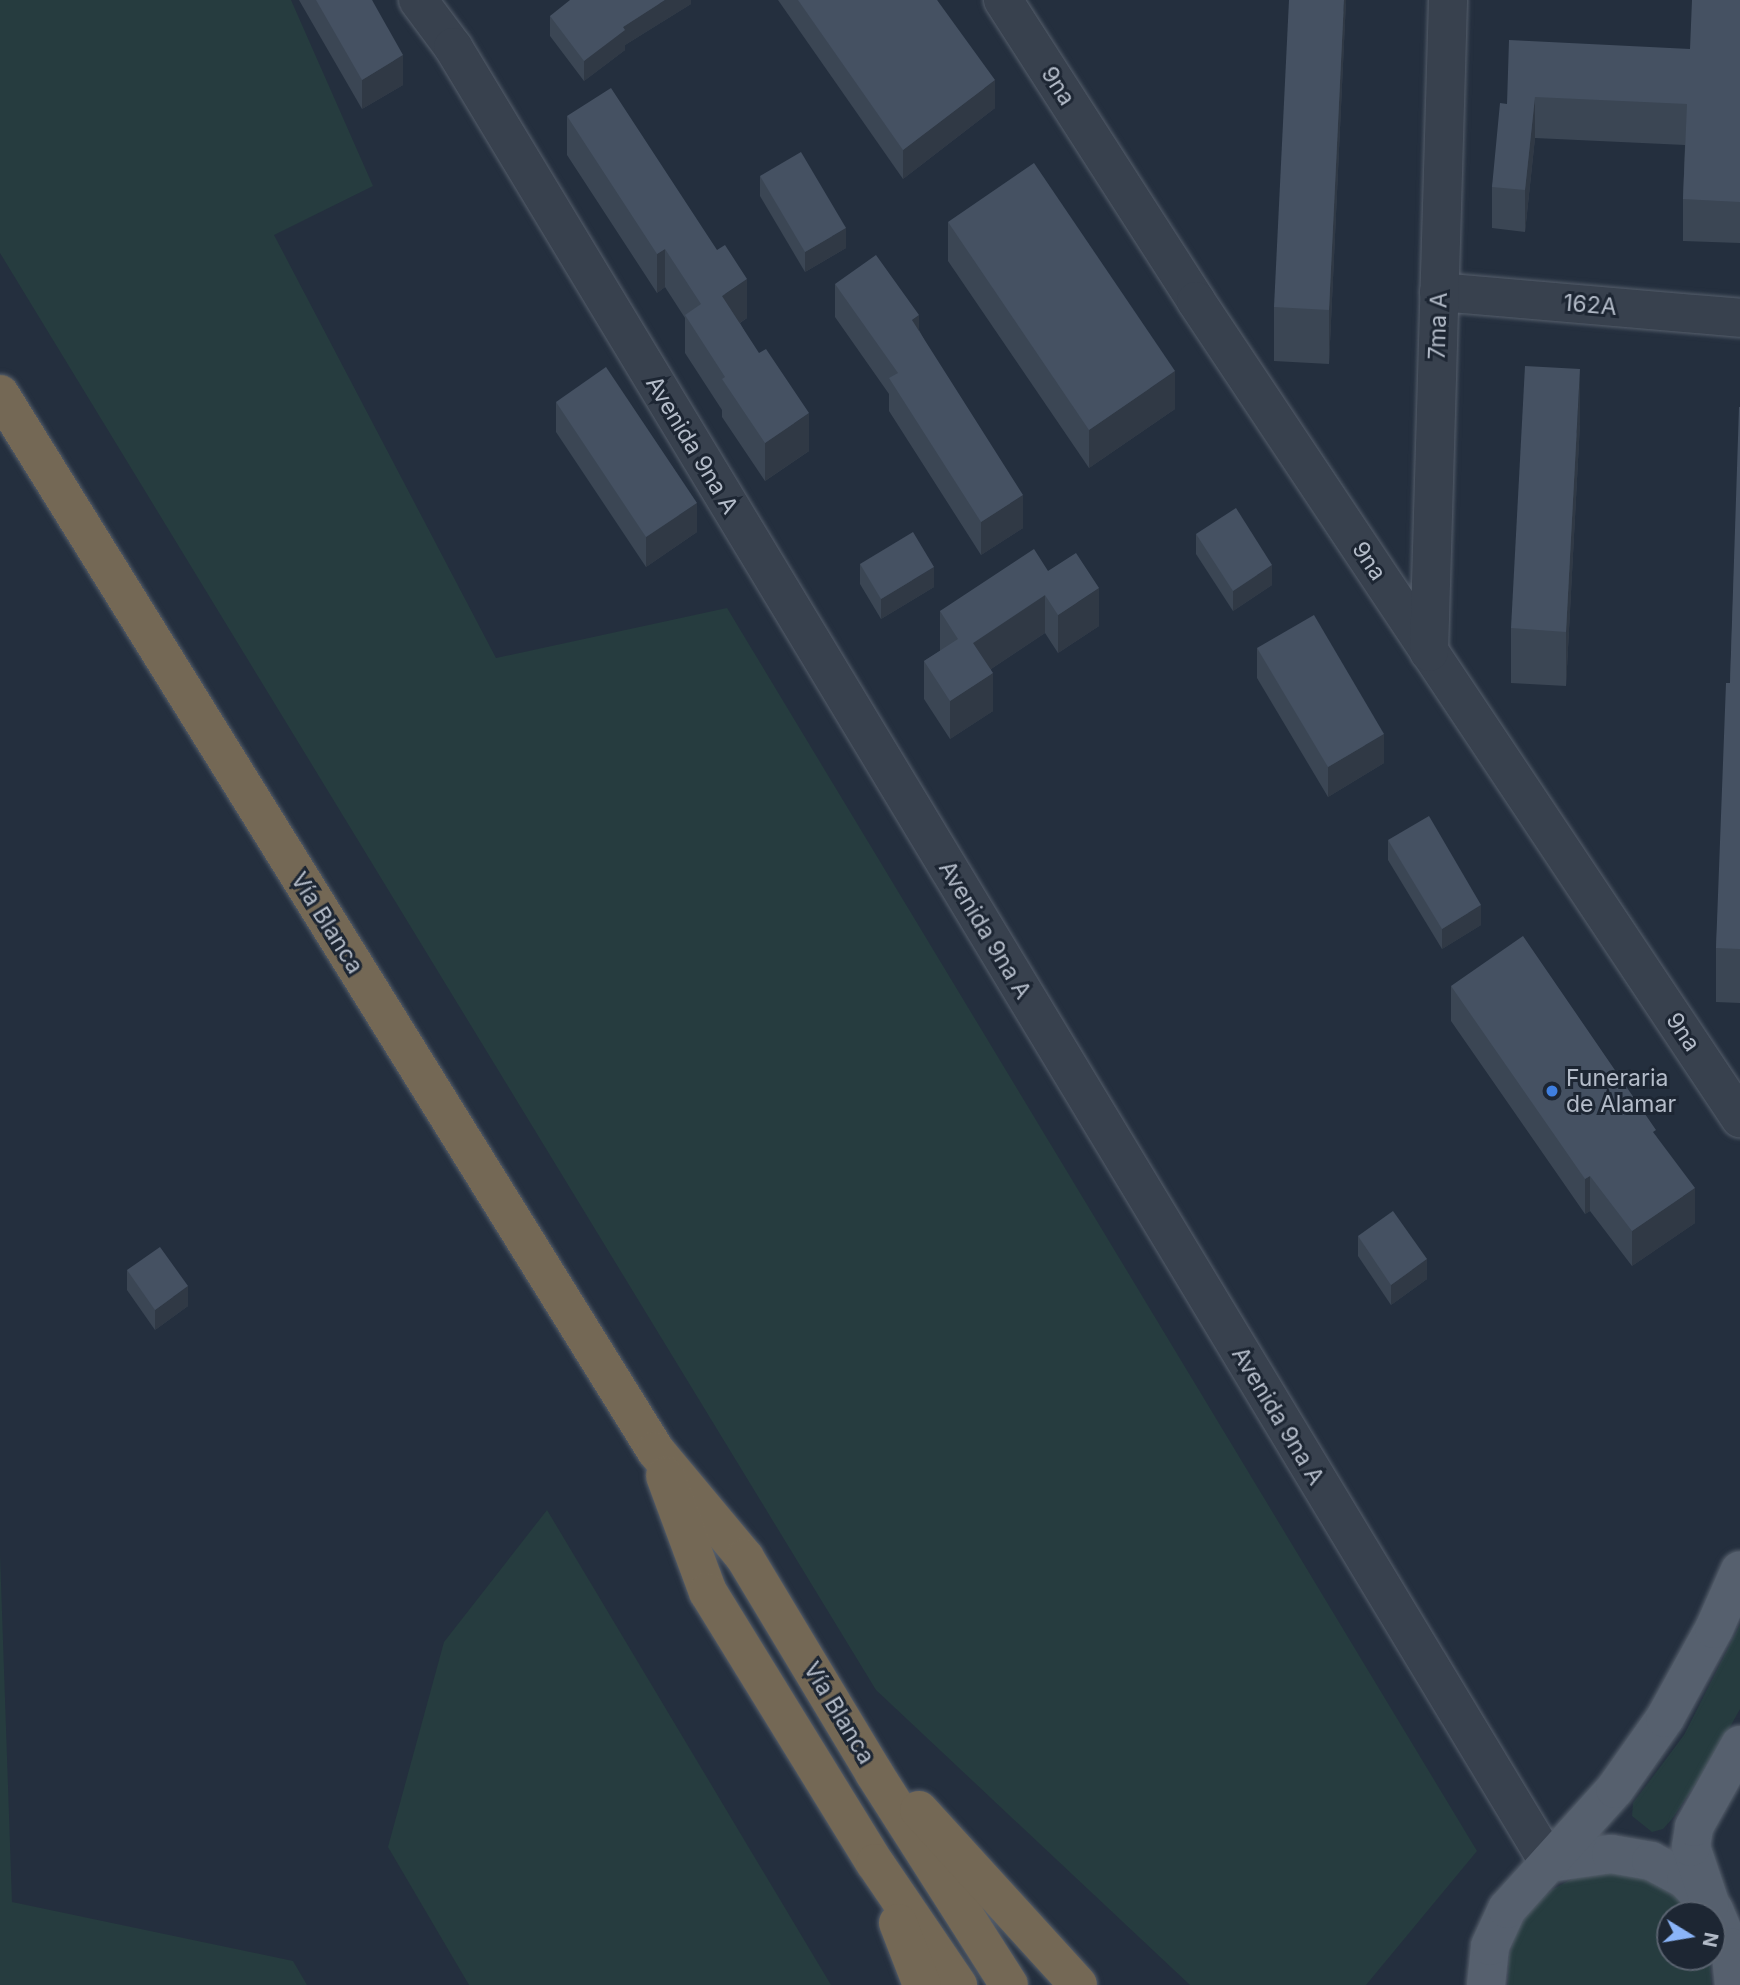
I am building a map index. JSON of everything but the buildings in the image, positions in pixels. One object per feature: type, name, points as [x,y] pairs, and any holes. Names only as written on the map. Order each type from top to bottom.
[{"type":"highway","name":"Vía Blanca","points":[[0,394],[656,1451],[745,1558],[855,1741],[1009,1985]]},
{"type":"highway","name":"Vía Blanca","points":[[656,1451],[708,1592],[875,1863],[958,1985]]},
{"type":"highway","points":[[855,1741],[1078,1985]]},
{"type":"highway","points":[[875,1863],[922,1985]]},
{"type":"main road","points":[[1460,1985],[1490,1946],[1507,1909],[1615,1789],[1665,1718],[1714,1629],[1740,1570]]},
{"type":"main road","points":[[1711,1901],[1691,1847],[1694,1827],[1740,1745]]},
{"type":"main road","points":[[1549,1863],[1611,1854],[1651,1861],[1686,1880],[1706,1901]]},
{"type":"main road","points":[[1726,1923],[1740,1938]]},
{"type":"main road","points":[[1726,1938],[1730,1947],[1734,1985]]},
{"type":"main road","points":[[1486,1985],[1490,1946]]},
{"type":"street","name":"Avenida 9na A","points":[[418,0],[453,47],[1549,1863]]},
{"type":"street","name":"9na","points":[[1003,0],[1196,301],[1740,1118]]},
{"type":"street","name":"7ma A","points":[[1429,652],[1448,0]]},
{"type":"street","name":"162A","points":[[1439,292],[1740,318]]},
{"type":"green space","points":[[0,0],[291,0],[373,186],[274,235],[496,658],[727,608],[1477,1851],[1366,1985],[1190,1985],[876,1690],[0,253]]},
{"type":"green space","points":[[547,1510],[831,1985],[469,1985],[388,1847],[444,1642]]},
{"type":"green space","points":[[0,1554],[12,1902],[293,1961],[307,1985],[0,1985]]},
{"type":"green space","points":[[1740,1625],[1740,1709],[1711,1761],[1672,1819],[1663,1829],[1652,1832],[1632,1816],[1633,1803],[1684,1735]]},
{"type":"green space","points":[[1603,1872],[1629,1873],[1655,1882],[1677,1897],[1681,1901],[1656,1901],[1656,1971],[1710,1971],[1711,1985],[1508,1985],[1509,1955],[1517,1930],[1532,1907],[1553,1889],[1576,1877]]},
{"type":"place","name":"Funeraria de Alamar","points":[[1552,1091]]}]
